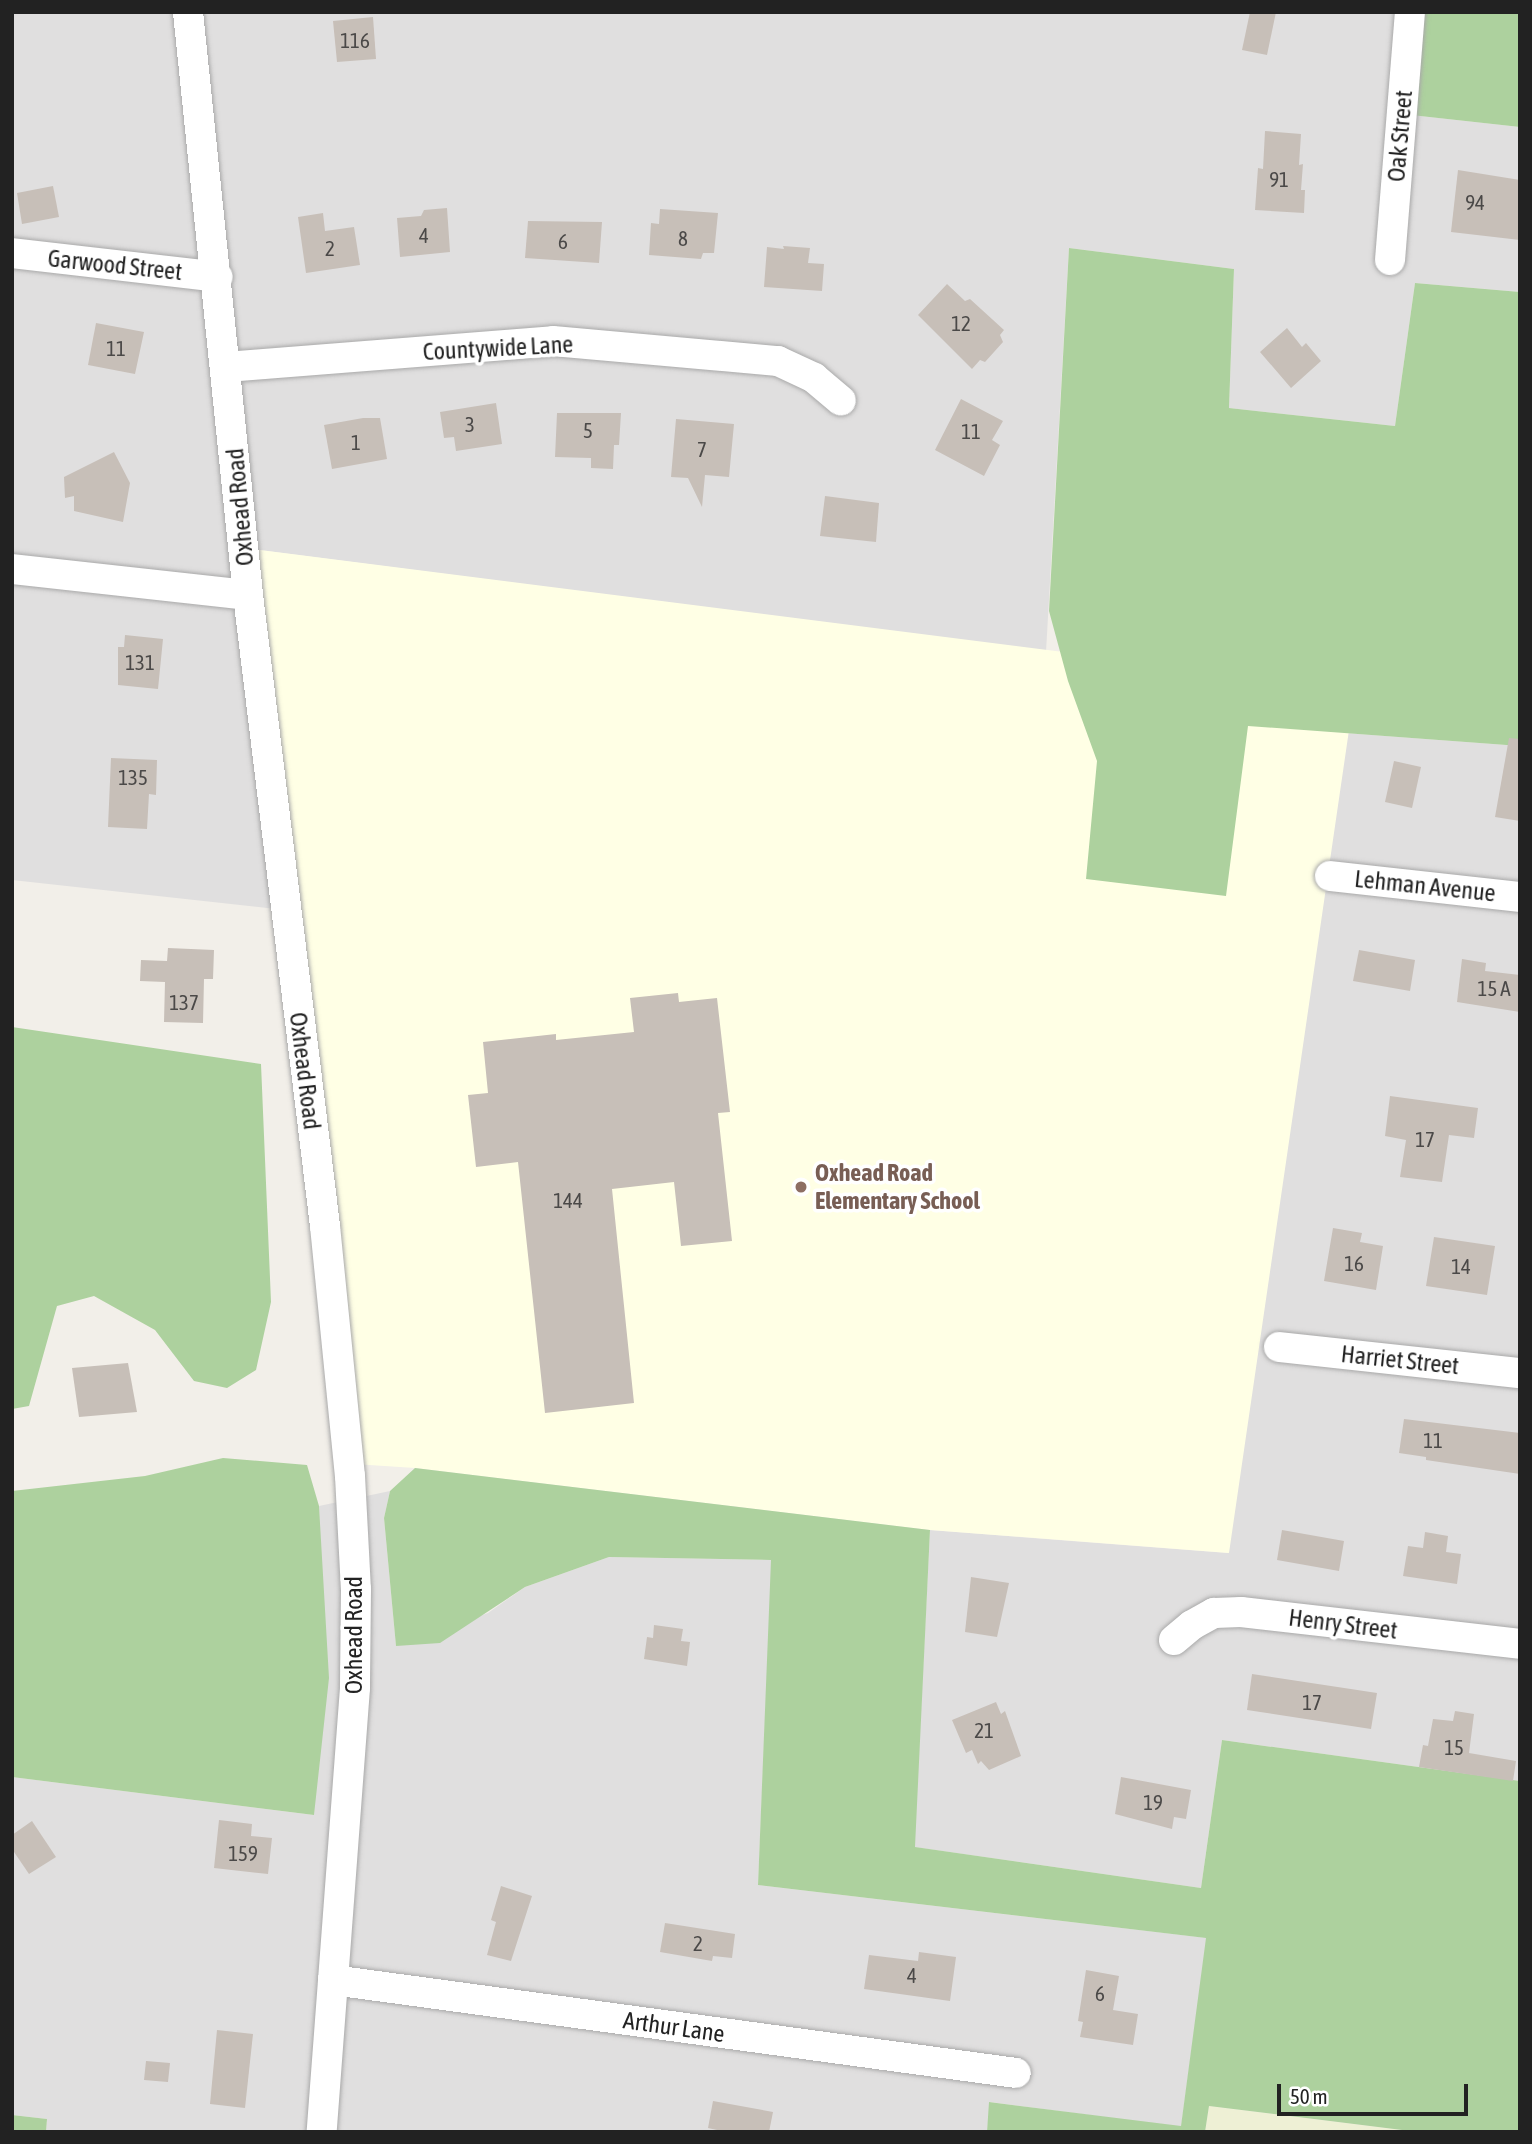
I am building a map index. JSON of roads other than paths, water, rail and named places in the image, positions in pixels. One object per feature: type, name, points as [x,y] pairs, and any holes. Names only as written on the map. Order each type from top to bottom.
[{"type":"street","name":"Oxhead Road","points":[[188,12],[218,277],[248,595],[325,1226],[349,1476],[356,1590],[355,1688],[322,2132]]},
{"type":"street","name":"Oak Street","points":[[1390,260],[1410,12]]},
{"type":"street","name":"Garwood Street","points":[[12,253],[218,277]]},
{"type":"street","name":"Countywide Lane","points":[[226,368],[553,341],[778,361],[814,379],[841,401]]},
{"type":"street","points":[[12,569],[248,595]]},
{"type":"street","name":"Lehman Avenue","points":[[1330,876],[1520,897]]},
{"type":"street","name":"Harriet Street","points":[[1279,1347],[1520,1373]]},
{"type":"street","name":"Henry Street","points":[[1174,1640],[1192,1625],[1214,1613],[1241,1612],[1520,1644]]},
{"type":"street","name":"Arthur Lane","points":[[333,1980],[1016,2073]]},
{"type":"place","name":"Oxhead Road Elementary School","points":[[801,1187]]}]
